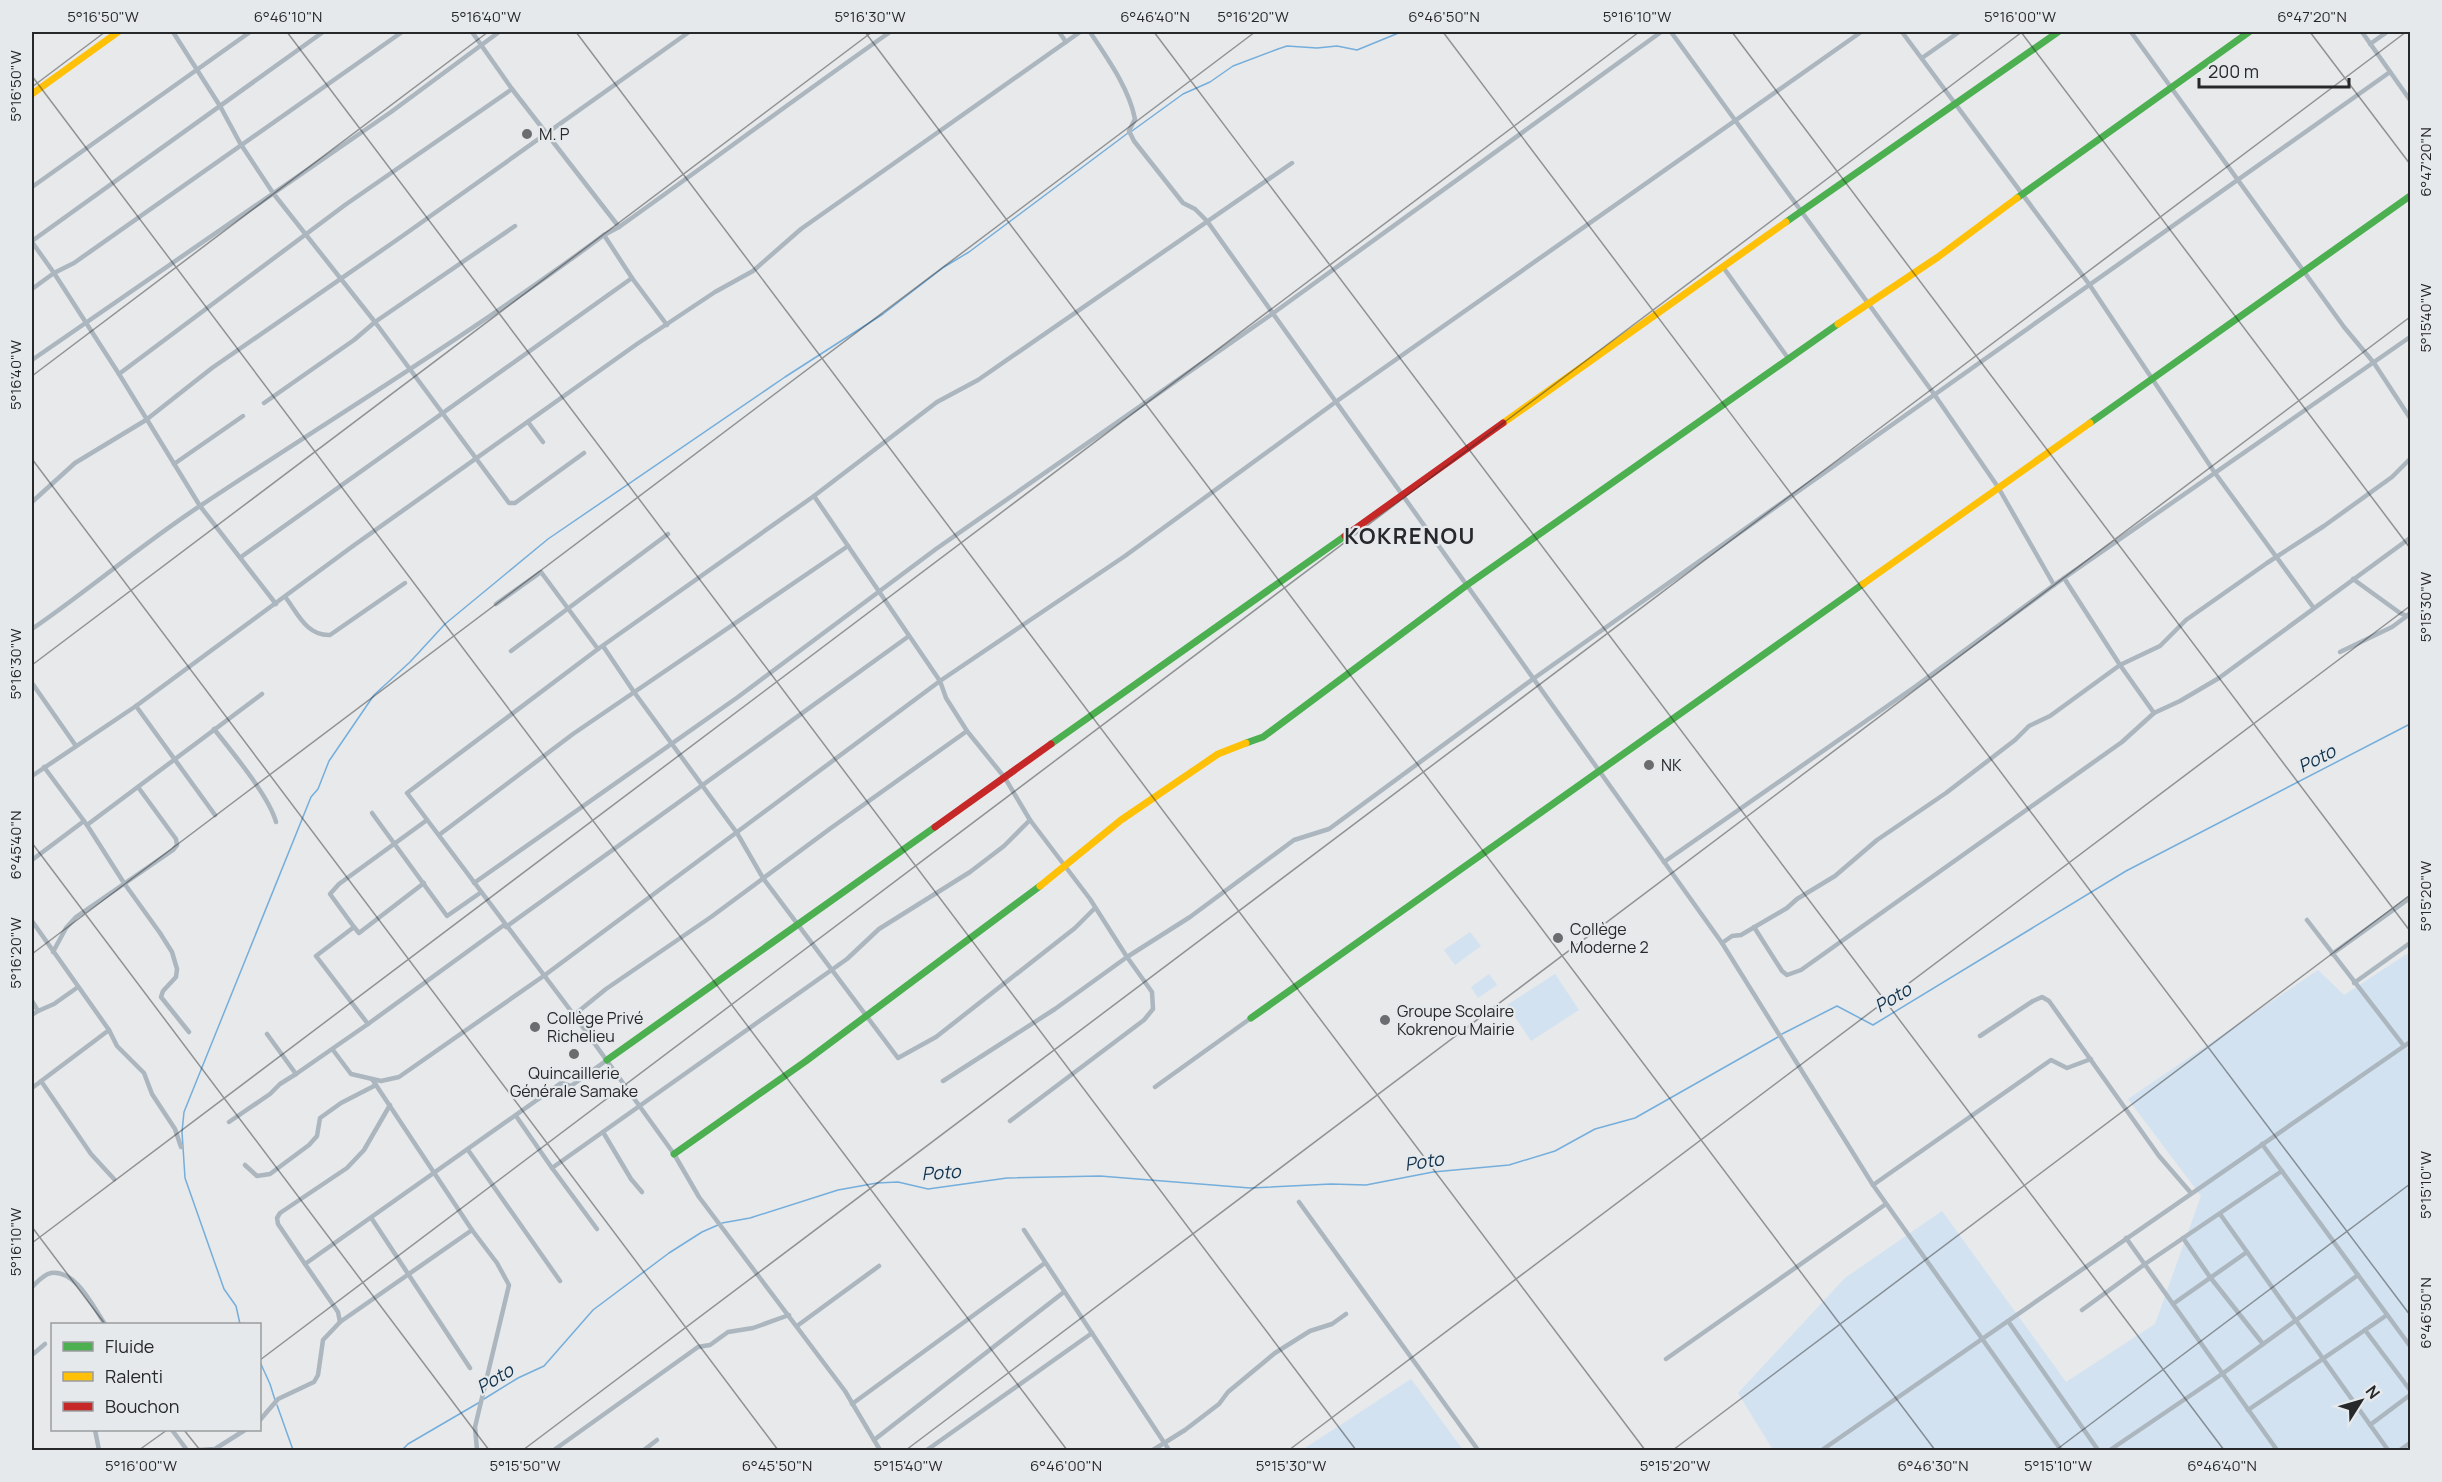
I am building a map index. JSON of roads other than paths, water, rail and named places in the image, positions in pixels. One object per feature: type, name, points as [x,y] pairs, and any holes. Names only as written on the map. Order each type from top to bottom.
[{"type":"street","points":[[32,94],[118,32]]},
{"type":"street","points":[[173,32],[220,106],[241,145],[273,193],[375,322],[509,503],[515,504],[584,453]]},
{"type":"street","points":[[32,187],[250,32]]},
{"type":"street","points":[[276,604],[200,506],[119,374],[32,242],[323,32]]},
{"type":"street","points":[[32,290],[54,273],[74,263],[402,32]]},
{"type":"street","points":[[472,32],[512,89],[619,227]]},
{"type":"street","points":[[32,360],[391,112],[499,32]]},
{"type":"street","points":[[32,502],[75,463],[146,420],[212,368],[689,32]]},
{"type":"street","points":[[32,628],[200,506],[410,370],[557,270],[604,235],[619,227],[890,32]]},
{"type":"street","points":[[1059,32],[1066,42]]},
{"type":"street","points":[[32,776],[135,706],[353,546],[528,422],[715,292],[753,271],[801,229],[1080,32]]},
{"type":"street","points":[[1090,32],[1130,102],[1135,119],[1129,131],[1134,141],[1183,203],[1195,208],[1207,221],[1722,943],[1873,1185],[2061,1450]]},
{"type":"street","points":[[474,883],[880,593],[936,549],[1272,314],[1661,32]]},
{"type":"street","points":[[1671,32],[1934,394],[1998,487],[2054,585]]},
{"type":"street","points":[[245,1165],[257,1176],[270,1174],[291,1160],[317,1136],[320,1118],[374,1082],[399,1077],[545,975],[940,681],[1125,556],[1336,401],[1861,32]]},
{"type":"street","points":[[1902,32],[2089,284],[2215,473],[2278,556],[2313,608]]},
{"type":"street","points":[[1922,58],[1959,32]]},
{"type":"street","points":[[305,1264],[372,1219],[561,1083],[571,1086],[798,922],[1005,778],[1955,104],[2048,34],[2058,32]]},
{"type":"street","points":[[2131,32],[2344,327],[2374,363],[2410,418]]},
{"type":"street","points":[[674,1154],[866,1016],[1041,885],[1121,820],[1218,754],[1263,737],[1467,585],[1788,358],[1938,257],[2171,86],[2249,32]]},
{"type":"street","points":[[2362,32],[2410,100]]},
{"type":"street","points":[[2370,44],[2387,32]]},
{"type":"street","points":[[943,1081],[1055,1008],[1126,957],[1190,918],[1294,840],[1329,829],[1533,679],[2390,72]]},
{"type":"street","points":[[2403,90],[2410,85]]},
{"type":"street","points":[[119,374],[306,235],[512,89]]},
{"type":"street","points":[[880,1450],[852,1404],[789,1315],[699,1197],[674,1154],[607,1060],[407,793],[600,647],[814,496],[937,402],[978,380],[1292,163]]},
{"type":"street","points":[[1155,1088],[2410,196]]},
{"type":"street","points":[[264,403],[346,346],[375,322],[515,226]]},
{"type":"street","points":[[604,235],[667,325]]},
{"type":"street","points":[[1723,267],[1788,358]]},
{"type":"street","points":[[241,557],[632,278]]},
{"type":"street","points":[[1664,862],[1916,686],[2054,585],[2410,337]]},
{"type":"street","points":[[174,464],[243,416]]},
{"type":"street","points":[[528,422],[543,442]]},
{"type":"street","points":[[1722,943],[1754,927],[1834,876],[1877,840],[1946,793],[2030,726],[2050,716],[2120,665],[2160,646],[2186,620],[2366,495],[2410,459]]},
{"type":"street","points":[[814,496],[940,681],[946,698],[967,731],[1005,778],[1030,820],[1095,908],[1126,957],[1152,992],[1153,1009],[1150,1014],[1010,1121]]},
{"type":"street","points":[[511,651],[668,534]]},
{"type":"street","points":[[1754,927],[1782,971],[1787,975],[1801,970],[2122,742],[2154,712],[2218,678],[2410,538]]},
{"type":"street","points":[[439,835],[573,734],[848,546]]},
{"type":"street","points":[[496,604],[541,572],[702,783],[738,833],[763,878],[898,1058],[936,1037],[1075,928],[1095,908]]},
{"type":"street","points":[[2064,578],[2120,665],[2154,712]]},
{"type":"street","points":[[2340,652],[2392,627],[2409,615],[2353,579]]},
{"type":"street","points":[[285,598],[313,632],[330,635],[405,583]]},
{"type":"street","points":[[229,1122],[270,1094],[280,1083],[333,1050],[909,636]]},
{"type":"street","points":[[32,683],[76,746]]},
{"type":"street","points":[[32,860],[138,786],[262,694]]},
{"type":"street","points":[[135,706],[215,815]]},
{"type":"street","points":[[214,729],[250,777],[274,814],[276,822]]},
{"type":"street","points":[[574,1015],[606,989],[711,918],[967,731]]},
{"type":"street","points":[[44,767],[86,823],[172,952],[177,969],[176,977],[163,991],[161,997],[189,1032]]},
{"type":"street","points":[[53,952],[66,928],[76,917],[174,850],[177,845],[176,839],[138,786]]},
{"type":"street","points":[[372,813],[447,916],[480,893]]},
{"type":"street","points":[[423,883],[359,933],[330,894],[339,884],[427,820]]},
{"type":"street","points":[[552,1168],[847,959],[879,929],[970,872],[1004,846],[1030,820]]},
{"type":"street","points":[[2332,954],[2410,898]]},
{"type":"street","points":[[2307,920],[2404,1046]]},
{"type":"street","points":[[32,921],[109,1030],[117,1046],[144,1073],[152,1094],[175,1129],[181,1147]]},
{"type":"street","points":[[354,927],[316,956],[368,1024]]},
{"type":"street","points":[[2354,983],[2410,943]]},
{"type":"street","points":[[32,1015],[54,1004],[78,987]]},
{"type":"street","points":[[1980,1036],[2032,1000],[2042,997],[2049,1000],[2159,1156],[2191,1193]]},
{"type":"street","points":[[32,1001],[38,1011]]},
{"type":"street","points":[[32,1088],[109,1030]]},
{"type":"street","points":[[267,1034],[296,1074]]},
{"type":"street","points":[[1822,1450],[2410,1042]]},
{"type":"street","points":[[333,1050],[351,1074],[374,1082],[472,1230],[497,1263],[509,1285],[475,1427],[477,1450]]},
{"type":"street","points":[[1873,1185],[2051,1060],[2067,1068],[2091,1059]]},
{"type":"street","points":[[41,1081],[91,1154],[114,1179]]},
{"type":"street","points":[[340,1322],[338,1312],[278,1224],[277,1218],[280,1213],[347,1168],[364,1150],[390,1106]]},
{"type":"street","points":[[516,1116],[597,1229]]},
{"type":"street","points":[[603,1132],[631,1179],[642,1192]]},
{"type":"street","points":[[2262,1144],[2410,1346]]},
{"type":"street","points":[[468,1150],[560,1281]]},
{"type":"street","points":[[2082,1310],[2145,1264],[2282,1171]]},
{"type":"street","points":[[1299,1202],[1478,1450]]},
{"type":"street","points":[[1666,1359],[1886,1204]]},
{"type":"street","points":[[2220,1214],[2388,1450]]},
{"type":"street","points":[[372,1219],[470,1368]]},
{"type":"street","points":[[261,1419],[278,1399],[314,1382],[318,1375],[323,1340],[340,1322],[472,1230]]},
{"type":"street","points":[[1024,1230],[1169,1450]]},
{"type":"street","points":[[2126,1238],[2277,1450]]},
{"type":"street","points":[[2183,1238],[2210,1277],[2263,1344]]},
{"type":"street","points":[[2173,1304],[2247,1252]]},
{"type":"street","points":[[852,1404],[1046,1263]]},
{"type":"street","points":[[797,1326],[879,1266]]},
{"type":"street","points":[[32,1287],[47,1274],[53,1273],[74,1281],[104,1323]]},
{"type":"street","points":[[2110,1450],[2222,1374],[2358,1275]]},
{"type":"street","points":[[874,1440],[1064,1292]]},
{"type":"street","points":[[1153,1450],[1165,1444],[1219,1404],[1228,1392],[1275,1353],[1310,1331],[1332,1324],[1346,1314]]},
{"type":"street","points":[[554,1450],[698,1347],[710,1346],[729,1332],[753,1328],[789,1315]]},
{"type":"street","points":[[2247,1410],[2387,1315]]},
{"type":"street","points":[[2008,1321],[2098,1450]]},
{"type":"street","points":[[2365,1330],[2410,1390]]},
{"type":"street","points":[[927,1450],[1092,1333]]},
{"type":"street","points":[[32,1355],[45,1344]]},
{"type":"street","points":[[2370,1425],[2410,1395]]},
{"type":"street","points":[[95,1431],[99,1450]]},
{"type":"street","points":[[173,1431],[187,1450]]},
{"type":"street","points":[[199,1450],[215,1450],[244,1431]]},
{"type":"street","points":[[644,1450],[657,1440]]},
{"type":"street","points":[[2400,1450],[2410,1443]]},
{"type":"waterway","points":[[1132,131],[1183,94],[1210,82],[1233,66],[1278,49],[1287,46],[1317,48],[1337,46],[1357,50],[1401,32]]},
{"type":"waterway","points":[[240,1323],[236,1306],[224,1289],[185,1178],[182,1132],[184,1112],[311,797],[318,789],[329,761],[374,695],[410,662],[445,624],[548,539],[785,377],[883,314],[1128,133]]},
{"type":"waterway","name":"Poto","points":[[1782,1034],[1837,1006],[1873,1025],[2126,871],[2410,724]]},
{"type":"waterway","name":"Poto","points":[[722,1223],[750,1218],[838,1190],[877,1183],[898,1182],[928,1189],[1007,1178],[1100,1176],[1250,1188],[1331,1184],[1366,1185],[1433,1172],[1509,1165],[1555,1151],[1595,1129],[1635,1118],[1778,1037]]},
{"type":"waterway","name":"Poto","points":[[484,1399],[518,1378],[544,1366],[593,1310],[669,1253],[702,1232],[718,1225]]},
{"type":"waterway","points":[[261,1364],[275,1400]]},
{"type":"waterway","name":"Poto","points":[[402,1450],[408,1444],[480,1402]]},
{"type":"waterway","points":[[277,1405],[293,1450]]},
{"type":"place","name":"M. P","points":[[527,134]]},
{"type":"place","name":"NK","points":[[1649,765]]},
{"type":"place","name":"Collège Moderne 2","points":[[1558,938]]},
{"type":"place","name":"Groupe Scolaire Kokrenou Mairie","points":[[1385,1020]]},
{"type":"place","name":"Collège Privé Richelieu","points":[[535,1027]]},
{"type":"place","name":"Quincaillerie Générale Samake","points":[[574,1054]]},
{"type":"district","name":"KOKRENOU","points":[[1410,536]]}]
